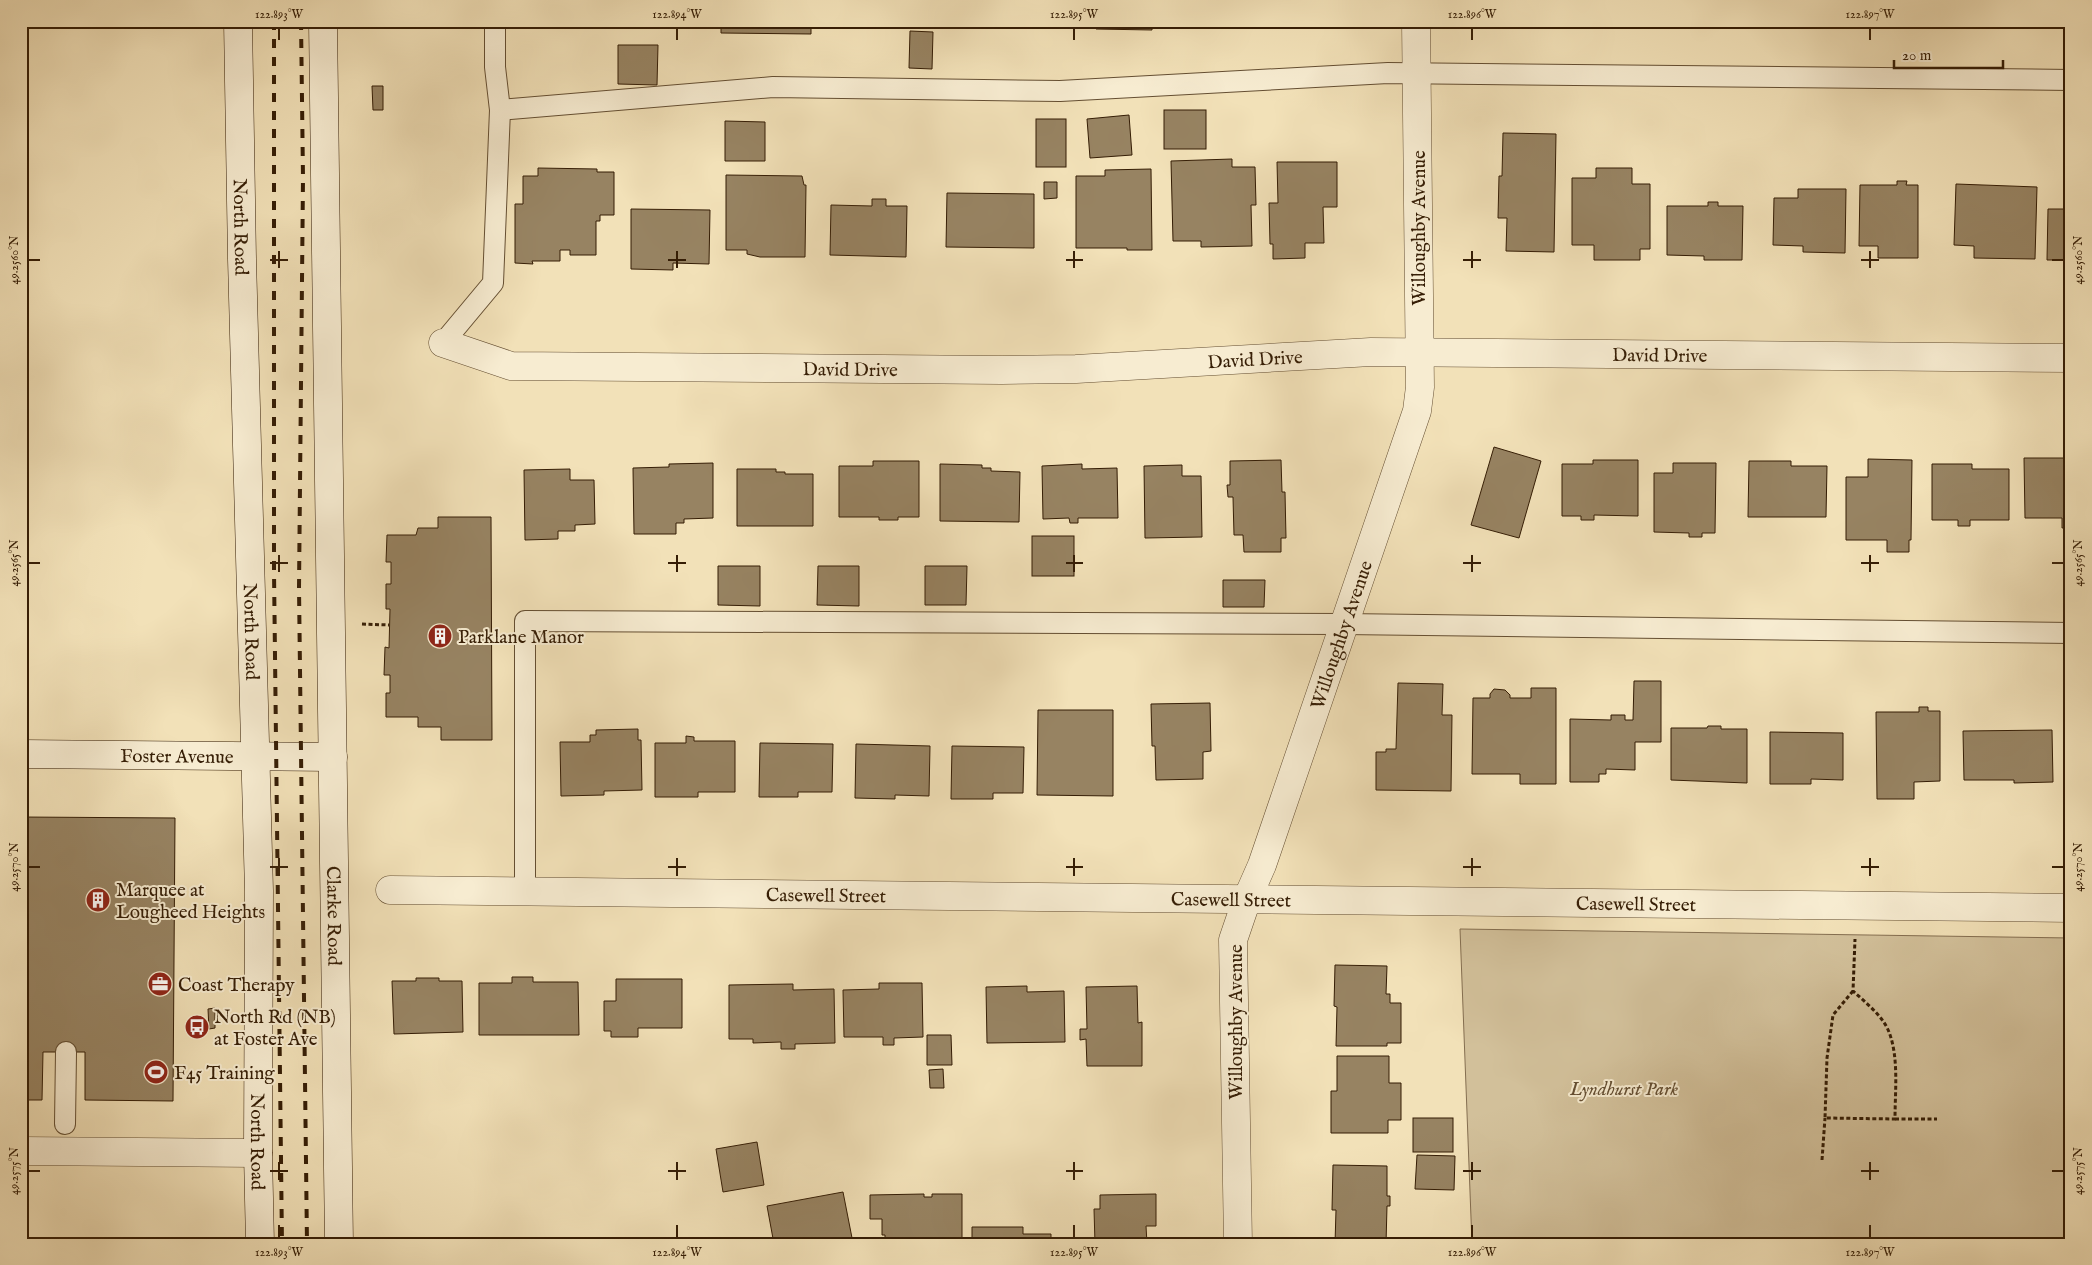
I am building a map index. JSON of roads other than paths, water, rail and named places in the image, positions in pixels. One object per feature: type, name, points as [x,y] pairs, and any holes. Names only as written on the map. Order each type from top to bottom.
[{"type":"street","name":"North Road","points":[[238,21],[242,259],[259,892],[258,1153],[260,1244]]},
{"type":"street","name":"Clarke Road","points":[[322,21],[339,1244]]},
{"type":"street","name":"Willoughby Avenue","points":[[1238,1244],[1233,940],[1247,899],[1262,865],[1417,411],[1420,387],[1416,21]]},
{"type":"street","name":"David Drive","points":[[443,344],[511,366],[1076,369],[1371,352],[2071,358]]},
{"type":"street","name":"Foster Avenue","points":[[21,754],[333,757]]},
{"type":"street","name":"Casewell Street","points":[[390,890],[2071,908]]},
{"type":"street","points":[[21,1151],[258,1153]]},
{"type":"lane","points":[[443,344],[493,283],[500,110],[495,67],[494,21]]},
{"type":"lane","points":[[500,110],[773,87],[1060,91],[1388,73],[2071,80]]},
{"type":"lane","points":[[525,890],[525,620],[1343,624],[2071,633]]},
{"type":"lane","points":[[65,1124],[66,1052]]},
{"type":"railway","points":[[274,21],[274,571],[282,1244]]},
{"type":"railway","points":[[301,21],[303,178],[299,588],[307,1244]]},
{"type":"place","name":"Parklane Manor","points":[[440,636]]},
{"type":"place","name":"Marquee at Lougheed Heights","points":[[98,900]]},
{"type":"place","name":"Coast Therapy","points":[[160,984]]},
{"type":"place","name":"North Rd (NB) at Foster Ave","points":[[197,1027]]},
{"type":"place","name":"F45 Training","points":[[156,1072]]},
{"type":"park label","name":"Lyndhurst Park","points":[[1624,1088]]}]
